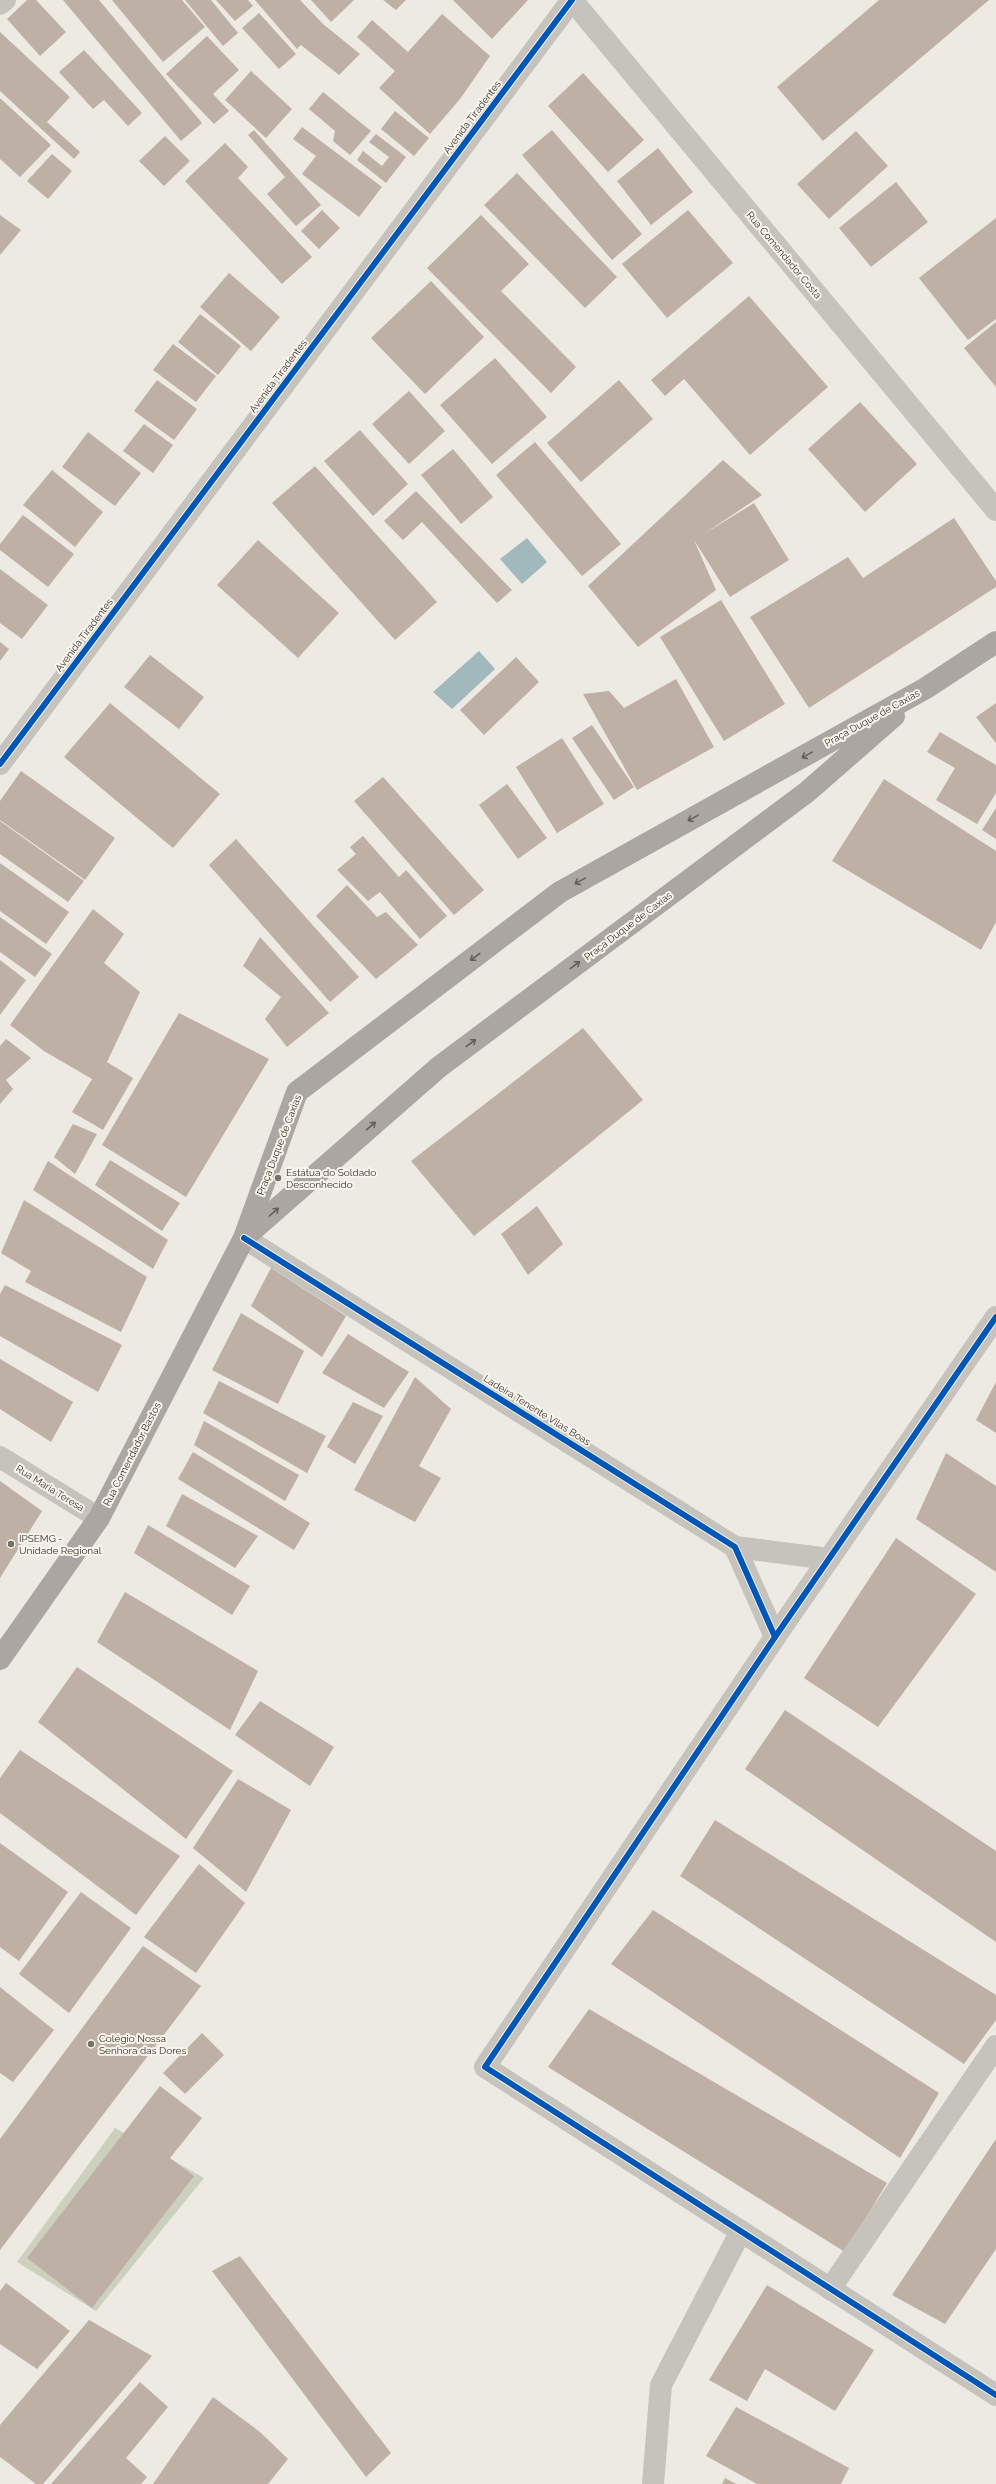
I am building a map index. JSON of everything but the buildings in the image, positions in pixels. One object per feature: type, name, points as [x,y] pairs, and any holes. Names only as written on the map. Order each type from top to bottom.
[{"type":"main road","points":[[926,688],[996,642]]},
{"type":"main road","name":"Praça Duque de Caxias","points":[[244,1238],[297,1092],[560,892],[926,688]]},
{"type":"main road","name":"Praça Duque de Caxias","points":[[244,1238],[439,1067],[808,792],[926,688]]},
{"type":"main road","name":"Rua Comendador Bastos","points":[[0,1659],[99,1518],[244,1238]]},
{"type":"street","points":[[0,4],[5,0]]},
{"type":"street","name":"Rua Comendador Costa","points":[[572,0],[996,510]]},
{"type":"street","name":"Avenida Tiradentes","points":[[0,764],[572,0]]},
{"type":"street","name":"Ladeira Tenente Vilas Boas","points":[[244,1238],[735,1547]]},
{"type":"street","points":[[996,1317],[775,1637],[485,2067],[996,2395]]},
{"type":"street","name":"Rua Maria Teresa","points":[[0,1457],[99,1518]]},
{"type":"street","points":[[735,1547],[829,1559]]},
{"type":"street","points":[[735,1547],[775,1637]]},
{"type":"street","points":[[830,2289],[996,2046]]},
{"type":"street","points":[[654,2484],[661,2385],[741,2231]]},
{"type":"green space","points":[[115,2128],[204,2178],[96,2311],[17,2262]]},
{"type":"water","points":[[527,538],[547,562],[522,584],[500,559]]},
{"type":"water","points":[[479,651],[495,669],[452,709],[433,692]]},
{"type":"cycle path","points":[[0,764],[572,0]]},
{"type":"cycle path","points":[[244,1238],[735,1547],[775,1637]]},
{"type":"cycle path","points":[[996,1317],[775,1637],[485,2067],[996,2395]]},
{"type":"place","name":"Estátua do Soldado Desconhecido","points":[[278,1178]]},
{"type":"place","name":"IPSEMG - Unidade Regional","points":[[11,1544]]},
{"type":"place","name":"Colégio Nossa Senhora das Dores","points":[[91,2044]]}]
